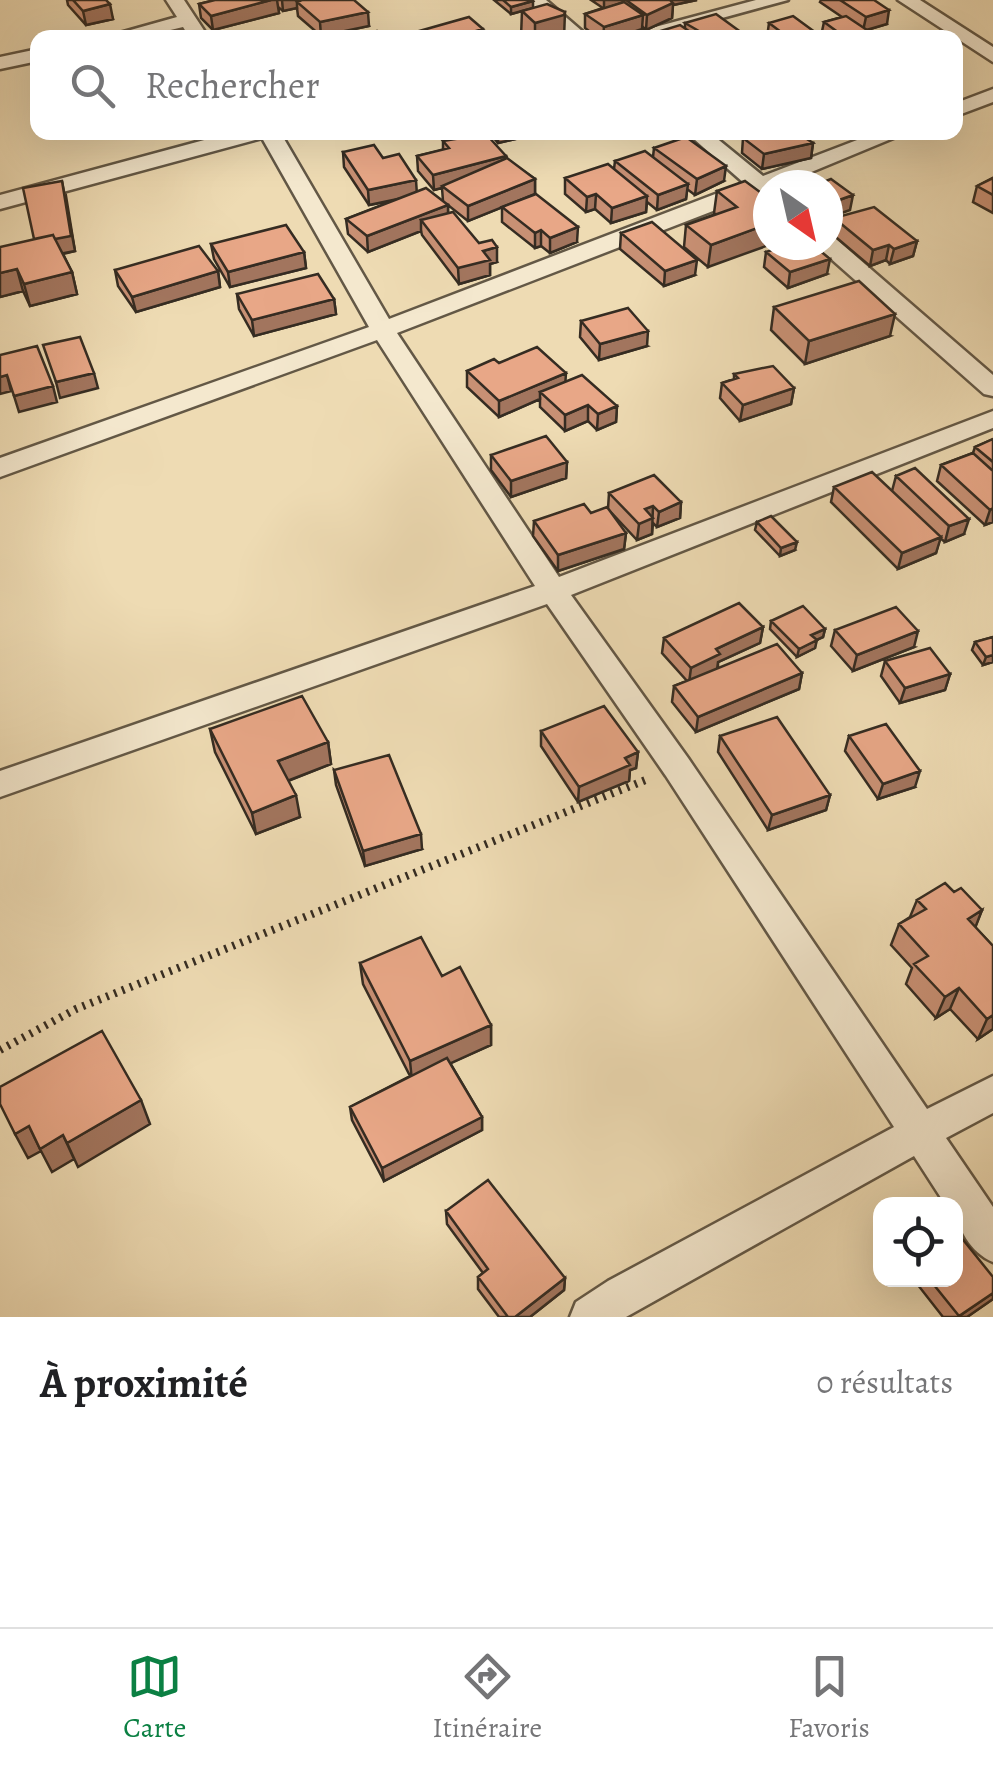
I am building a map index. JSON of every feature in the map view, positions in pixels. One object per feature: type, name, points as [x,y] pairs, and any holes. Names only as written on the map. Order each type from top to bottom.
[{"type":"street","points":[[535,0],[571,30]]},
{"type":"street","points":[[657,30],[780,0]]},
{"type":"street","points":[[907,0],[953,30]]},
{"type":"street","points":[[129,30],[184,6],[196,30]]},
{"type":"street","points":[[963,36],[993,56]]},
{"type":"street","points":[[0,63],[30,56]]},
{"type":"street","points":[[963,107],[992,96]]},
{"type":"street","points":[[0,202],[230,140]]},
{"type":"street","points":[[274,140],[384,330],[553,591],[677,767],[993,1242]]},
{"type":"street","points":[[706,140],[753,179]]},
{"type":"street","points":[[809,170],[879,140]]},
{"type":"street","points":[[0,468],[753,193]]},
{"type":"street","points":[[843,257],[993,388]]},
{"type":"street","points":[[0,784],[553,591],[993,419]]},
{"type":"street","points":[[592,1317],[622,1295],[993,1093]]},
{"type":"path","points":[[0,1050],[76,1009],[677,767]]},
{"type":"building","points":[[73,0],[106,0],[110,4],[83,11]]},
{"type":"building","points":[[215,0],[271,0],[211,16],[199,4]]},
{"type":"building","points":[[354,0],[368,12],[320,22],[297,2]]},
{"type":"building","points":[[503,0],[532,0],[533,1],[511,7]]},
{"type":"building","points":[[626,0],[670,0],[673,3],[647,15]]},
{"type":"building","points":[[840,0],[874,0],[889,10],[866,17]]},
{"type":"building","points":[[624,2],[643,15],[604,27],[585,14]]},
{"type":"building","points":[[547,4],[565,12],[564,15],[535,23],[522,11]]},
{"type":"building","points":[[716,14],[738,30],[697,30],[685,23]]},
{"type":"building","points":[[793,16],[812,30],[778,30],[769,23]]},
{"type":"building","points":[[846,16],[867,30],[835,30],[824,22]]},
{"type":"building","points":[[469,17],[483,29],[480,30],[423,30]]},
{"type":"building","points":[[491,140],[506,156],[433,175],[417,156],[449,148],[443,141]]},
{"type":"building","points":[[690,140],[726,166],[697,179],[654,148]]},
{"type":"building","points":[[746,140],[813,143],[764,154]]},
{"type":"building","points":[[374,145],[383,158],[399,154],[416,180],[368,190],[343,152]]},
{"type":"building","points":[[645,151],[688,184],[658,195],[615,161]]},
{"type":"building","points":[[507,158],[535,179],[468,206],[442,186]]},
{"type":"building","points":[[608,164],[647,196],[612,208],[596,194],[587,197],[565,178]]},
{"type":"building","points":[[993,178],[993,195],[977,186]]},
{"type":"building","points":[[62,181],[71,236],[34,239],[23,188]]},
{"type":"building","points":[[745,181],[753,187],[753,230],[711,245],[686,225],[737,207],[717,191]]},
{"type":"building","points":[[426,188],[448,205],[367,236],[346,219]]},
{"type":"building","points":[[536,194],[578,227],[550,238],[541,230],[535,233],[502,207]]},
{"type":"building","points":[[874,207],[917,241],[894,249],[889,245],[873,250],[843,225],[843,216]]},
{"type":"building","points":[[453,212],[479,243],[492,240],[497,247],[483,251],[490,260],[458,268],[421,220]]},
{"type":"building","points":[[652,222],[697,260],[665,271],[621,233]]},
{"type":"building","points":[[286,225],[304,252],[228,272],[211,244]]},
{"type":"building","points":[[53,235],[72,272],[24,284],[17,269],[0,273],[0,247]]},
{"type":"building","points":[[199,246],[218,271],[132,297],[115,270]]},
{"type":"building","points":[[776,260],[827,260],[790,272]]},
{"type":"building","points":[[318,274],[334,299],[252,320],[237,294]]},
{"type":"building","points":[[859,281],[895,314],[809,341],[774,307]]},
{"type":"building","points":[[628,308],[648,331],[600,344],[581,321]]},
{"type":"building","points":[[80,337],[94,373],[56,382],[43,345]]},
{"type":"building","points":[[37,346],[53,386],[14,396],[7,375],[0,377],[0,355]]},
{"type":"building","points":[[537,347],[566,373],[499,401],[467,371],[494,359],[499,363]]},
{"type":"building","points":[[773,366],[794,388],[743,405],[722,383],[738,378],[734,374]]},
{"type":"building","points":[[582,375],[617,406],[598,414],[588,405],[565,415],[540,392]]},
{"type":"building","points":[[546,436],[567,462],[511,481],[491,455]]},
{"type":"building","points":[[993,439],[993,462],[975,447]]},
{"type":"building","points":[[973,453],[993,471],[990,510],[941,465]]},
{"type":"building","points":[[915,468],[969,519],[949,526],[896,476]]},
{"type":"building","points":[[872,472],[941,537],[902,553],[834,487]]},
{"type":"building","points":[[654,475],[681,502],[659,512],[653,506],[645,509],[653,518],[639,524],[609,493]]},
{"type":"building","points":[[584,504],[591,513],[607,507],[626,533],[558,555],[534,521]]},
{"type":"building","points":[[771,516],[797,542],[781,548],[757,522]]},
{"type":"building","points":[[739,603],[763,627],[716,649],[720,654],[691,668],[664,638]]},
{"type":"building","points":[[803,606],[825,629],[811,635],[817,640],[799,649],[771,621]]},
{"type":"building","points":[[896,607],[918,631],[857,655],[835,630]]},
{"type":"building","points":[[993,637],[993,655],[986,657],[975,642]]},
{"type":"building","points":[[777,644],[802,673],[698,717],[674,686]]},
{"type":"building","points":[[930,648],[950,674],[905,688],[885,661]]},
{"type":"building","points":[[302,696],[328,742],[278,761],[296,795],[252,813],[210,729]]},
{"type":"building","points":[[604,706],[638,752],[625,758],[630,765],[579,787],[541,731]]},
{"type":"building","points":[[777,717],[830,795],[772,815],[720,736]]},
{"type":"building","points":[[886,724],[920,771],[883,784],[849,736]]},
{"type":"building","points":[[389,755],[421,834],[363,851],[334,770]]},
{"type":"building","points":[[945,883],[954,892],[961,888],[982,910],[968,919],[993,946],[993,1015],[987,1019],[959,988],[945,997],[914,964],[928,956],[899,924],[926,909],[917,900]]},
{"type":"building","points":[[421,937],[442,976],[460,967],[491,1025],[410,1061],[360,963]]},
{"type":"building","points":[[102,1031],[141,1100],[67,1143],[63,1135],[40,1149],[29,1126],[15,1134],[0,1104],[0,1087]]},
{"type":"building","points":[[447,1058],[482,1117],[382,1168],[350,1107]]},
{"type":"building","points":[[488,1180],[565,1278],[515,1317],[508,1317],[478,1277],[488,1269],[446,1211]]},
{"type":"building","points":[[963,1240],[993,1277],[993,1293],[959,1316],[936,1287],[963,1287]]}]
